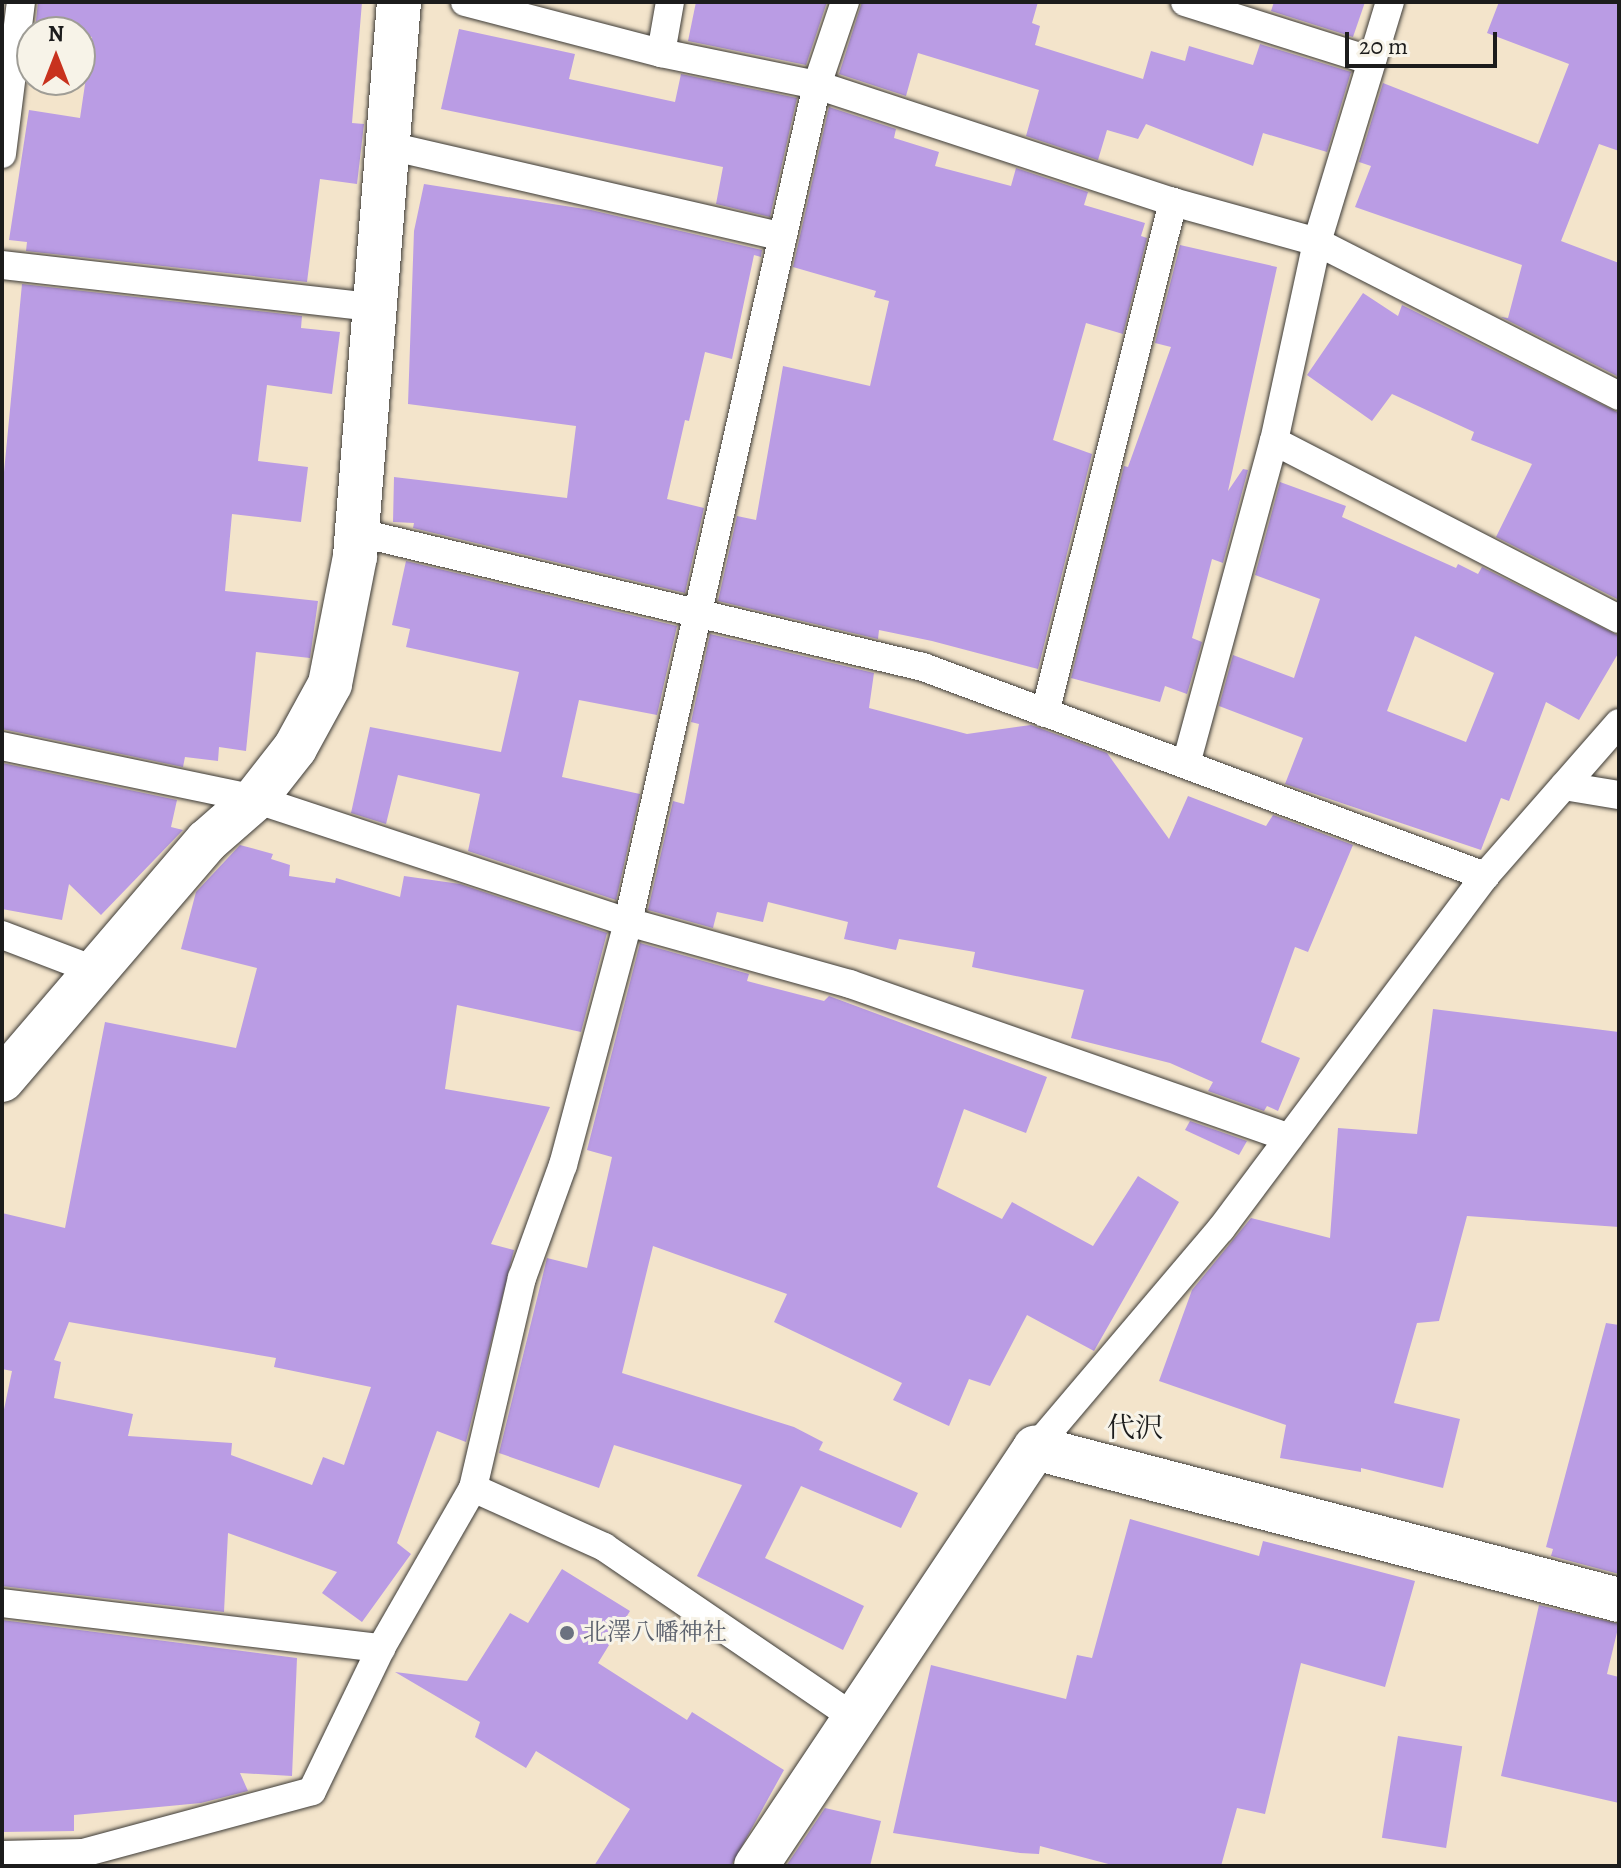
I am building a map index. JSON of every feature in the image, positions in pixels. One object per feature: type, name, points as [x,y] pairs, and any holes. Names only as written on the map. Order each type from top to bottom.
[{"type":"street","points":[[2,1080],[207,841],[255,799],[295,748],[330,684],[356,532],[399,2]]},
{"type":"street","points":[[756,1866],[1035,1448],[1619,1600]]},
{"type":"lane","points":[[2,154],[21,2]]},
{"type":"lane","points":[[465,2],[661,53],[817,85],[1173,202],[1317,242],[1619,396]]},
{"type":"lane","points":[[661,53],[670,2]]},
{"type":"lane","points":[[2,1855],[83,1853],[312,1791],[381,1648],[473,1488],[522,1278],[563,1165],[628,922],[817,85],[845,2]]},
{"type":"lane","points":[[1185,2],[1372,61]]},
{"type":"lane","points":[[1186,764],[1274,441],[1317,242],[1390,2]]},
{"type":"lane","points":[[385,145],[783,237]]},
{"type":"lane","points":[[1045,713],[1173,202]]},
{"type":"lane","points":[[2,265],[372,307]]},
{"type":"lane","points":[[1274,441],[1619,619]]},
{"type":"lane","points":[[356,532],[923,667],[1485,876]]},
{"type":"lane","points":[[1035,1448],[1221,1229],[1485,876],[1619,723]]},
{"type":"lane","points":[[2,746],[255,799],[628,922],[850,984],[1289,1138]]},
{"type":"lane","points":[[1564,786],[1619,795]]},
{"type":"lane","points":[[2,935],[94,970]]},
{"type":"lane","points":[[473,1488],[604,1547],[856,1719]]},
{"type":"lane","points":[[2,1603],[381,1648]]},
{"type":"building","points":[[38,2],[362,2],[352,123],[364,124],[357,184],[320,179],[307,282],[26,251],[27,242],[9,240],[29,110],[80,118],[83,96],[96,96],[96,16],[36,16]]},
{"type":"building","points":[[696,2],[827,2],[806,65],[688,41]]},
{"type":"building","points":[[862,2],[1038,2],[1032,23],[1040,26],[1035,45],[1143,79],[1151,51],[1185,61],[1189,46],[1253,65],[1260,44],[1351,72],[1327,152],[1263,133],[1253,166],[1146,124],[1138,139],[1107,130],[1098,160],[1026,136],[1039,90],[918,53],[906,96],[839,74]]},
{"type":"building","points":[[1274,2],[1365,2],[1353,37],[1271,11]]},
{"type":"building","points":[[1499,2],[1619,2],[1619,151],[1599,144],[1561,241],[1619,263],[1619,377],[1501,317],[1508,318],[1522,265],[1355,207],[1371,166],[1359,162],[1383,83],[1538,144],[1569,64],[1487,33]]},
{"type":"building","points":[[459,29],[575,54],[569,79],[675,102],[681,74],[797,98],[770,217],[716,204],[723,167],[441,109]]},
{"type":"building","points":[[829,107],[896,129],[894,138],[939,152],[935,166],[1011,186],[1016,168],[1088,192],[1084,205],[1145,223],[1141,236],[1147,238],[1123,334],[1086,323],[1053,440],[1092,454],[1038,669],[932,641],[879,630],[878,639],[718,601],[737,516],[756,520],[783,366],[870,386],[889,301],[874,297],[876,291],[793,267]]},
{"type":"building","points":[[424,184],[591,210],[762,250],[761,257],[754,255],[732,359],[705,352],[667,499],[704,508],[685,593],[413,528],[414,523],[393,522],[394,477],[567,498],[576,426],[408,404],[414,231]]},
{"type":"building","points":[[1180,245],[1277,267],[1228,491],[1243,469],[1248,470],[1223,563],[1212,559],[1192,638],[1202,642],[1187,694],[1165,686],[1160,702],[1071,678],[1124,466],[1128,467],[1171,347],[1155,343]]},
{"type":"building","points":[[22,284],[302,316],[301,328],[340,332],[332,394],[267,385],[258,461],[308,467],[301,522],[232,514],[225,591],[318,601],[310,658],[256,652],[246,751],[219,747],[218,761],[185,757],[183,767],[2,729],[2,493]]},
{"type":"building","points":[[1363,293],[1398,316],[1402,305],[1619,413],[1619,600],[1496,537],[1532,464],[1471,440],[1474,432],[1392,394],[1372,421],[1307,375]]},
{"type":"building","points":[[1280,482],[1346,506],[1342,517],[1456,568],[1458,564],[1478,574],[1482,567],[1619,636],[1619,652],[1579,720],[1546,702],[1509,801],[1501,798],[1481,850],[1285,784],[1303,738],[1219,706],[1233,655],[1294,678],[1320,599],[1255,575]],"holes":[[[1415,636],[1494,673],[1466,742],[1387,711]]]},
{"type":"building","points":[[406,561],[677,626],[657,715],[579,700],[562,777],[640,794],[616,900],[468,851],[480,794],[398,775],[386,824],[351,813],[370,727],[501,752],[519,672],[406,647],[410,629],[392,625]]},
{"type":"building","points":[[710,634],[874,673],[869,708],[967,734],[1031,725],[1107,753],[1169,839],[1188,796],[1266,826],[1273,815],[1353,845],[1308,952],[1295,947],[1261,1042],[1300,1058],[1278,1111],[1267,1106],[1264,1111],[1208,1091],[1213,1082],[1170,1063],[1071,1038],[1084,990],[972,967],[975,952],[899,939],[896,950],[844,939],[848,922],[768,902],[763,922],[717,912],[713,928],[648,910],[673,801],[684,804],[699,724],[691,722]]},
{"type":"building","points":[[2,763],[177,800],[171,827],[183,830],[101,915],[69,884],[62,920],[2,909]]},
{"type":"building","points":[[240,845],[273,854],[271,859],[290,865],[289,876],[335,883],[336,878],[400,897],[404,876],[460,884],[607,933],[581,1032],[457,1005],[445,1089],[550,1107],[491,1244],[514,1250],[466,1442],[437,1431],[397,1543],[411,1554],[362,1622],[322,1593],[337,1572],[228,1533],[224,1612],[2,1586],[2,1419],[12,1371],[2,1369],[2,1213],[65,1228],[105,1022],[236,1048],[257,968],[181,949],[196,892]],"holes":[[[69,1322],[276,1358],[274,1367],[371,1387],[344,1465],[323,1457],[312,1485],[231,1455],[232,1443],[128,1436],[133,1414],[54,1398],[61,1362],[54,1360]]]},
{"type":"building","points":[[640,943],[749,974],[747,981],[824,1001],[829,996],[1047,1077],[1026,1133],[964,1109],[937,1187],[1002,1219],[1012,1202],[1093,1246],[1138,1176],[1179,1202],[1094,1351],[1027,1315],[990,1386],[969,1379],[949,1426],[893,1400],[902,1383],[774,1322],[787,1294],[653,1246],[622,1373],[794,1427],[823,1442],[819,1450],[918,1493],[901,1528],[801,1486],[765,1558],[864,1606],[843,1650],[697,1576],[742,1485],[614,1445],[599,1488],[499,1453],[547,1258],[587,1268],[612,1157],[587,1150]]},
{"type":"building","points":[[1433,1009],[1619,1032],[1619,1227],[1467,1216],[1439,1321],[1417,1323],[1394,1403],[1460,1419],[1443,1488],[1361,1468],[1361,1472],[1280,1458],[1286,1425],[1159,1381],[1192,1290],[1251,1218],[1330,1238],[1338,1128],[1417,1134]]},
{"type":"building","points":[[1190,1121],[1247,1141],[1239,1155],[1185,1130]]},
{"type":"building","points":[[1606,1323],[1619,1325],[1619,1574],[1551,1556],[1553,1549],[1546,1547]]},
{"type":"building","points":[[1130,1519],[1259,1556],[1263,1541],[1415,1581],[1385,1687],[1301,1663],[1265,1814],[1237,1808],[1221,1866],[1116,1866],[1040,1846],[1039,1854],[1020,1853],[893,1833],[931,1665],[1066,1699],[1077,1655],[1092,1658]]},
{"type":"building","points":[[562,1569],[630,1611],[598,1663],[687,1720],[692,1712],[784,1770],[731,1866],[594,1866],[630,1809],[536,1751],[526,1768],[475,1737],[480,1722],[395,1672],[467,1681],[510,1613],[528,1623]]},
{"type":"building","points":[[1539,1605],[1619,1624],[1607,1674],[1619,1677],[1619,1803],[1501,1776]]},
{"type":"building","points":[[2,1620],[297,1658],[292,1776],[240,1773],[248,1791],[201,1803],[74,1815],[74,1831],[2,1832]]},
{"type":"building","points":[[1398,1736],[1462,1746],[1446,1848],[1382,1838]]},
{"type":"building","points":[[825,1808],[881,1821],[870,1866],[786,1866]]},
{"type":"place","name":"北澤八幡神社","points":[[567,1633]]},
{"type":"district","name":"代沢","points":[[1135,1428]]}]
